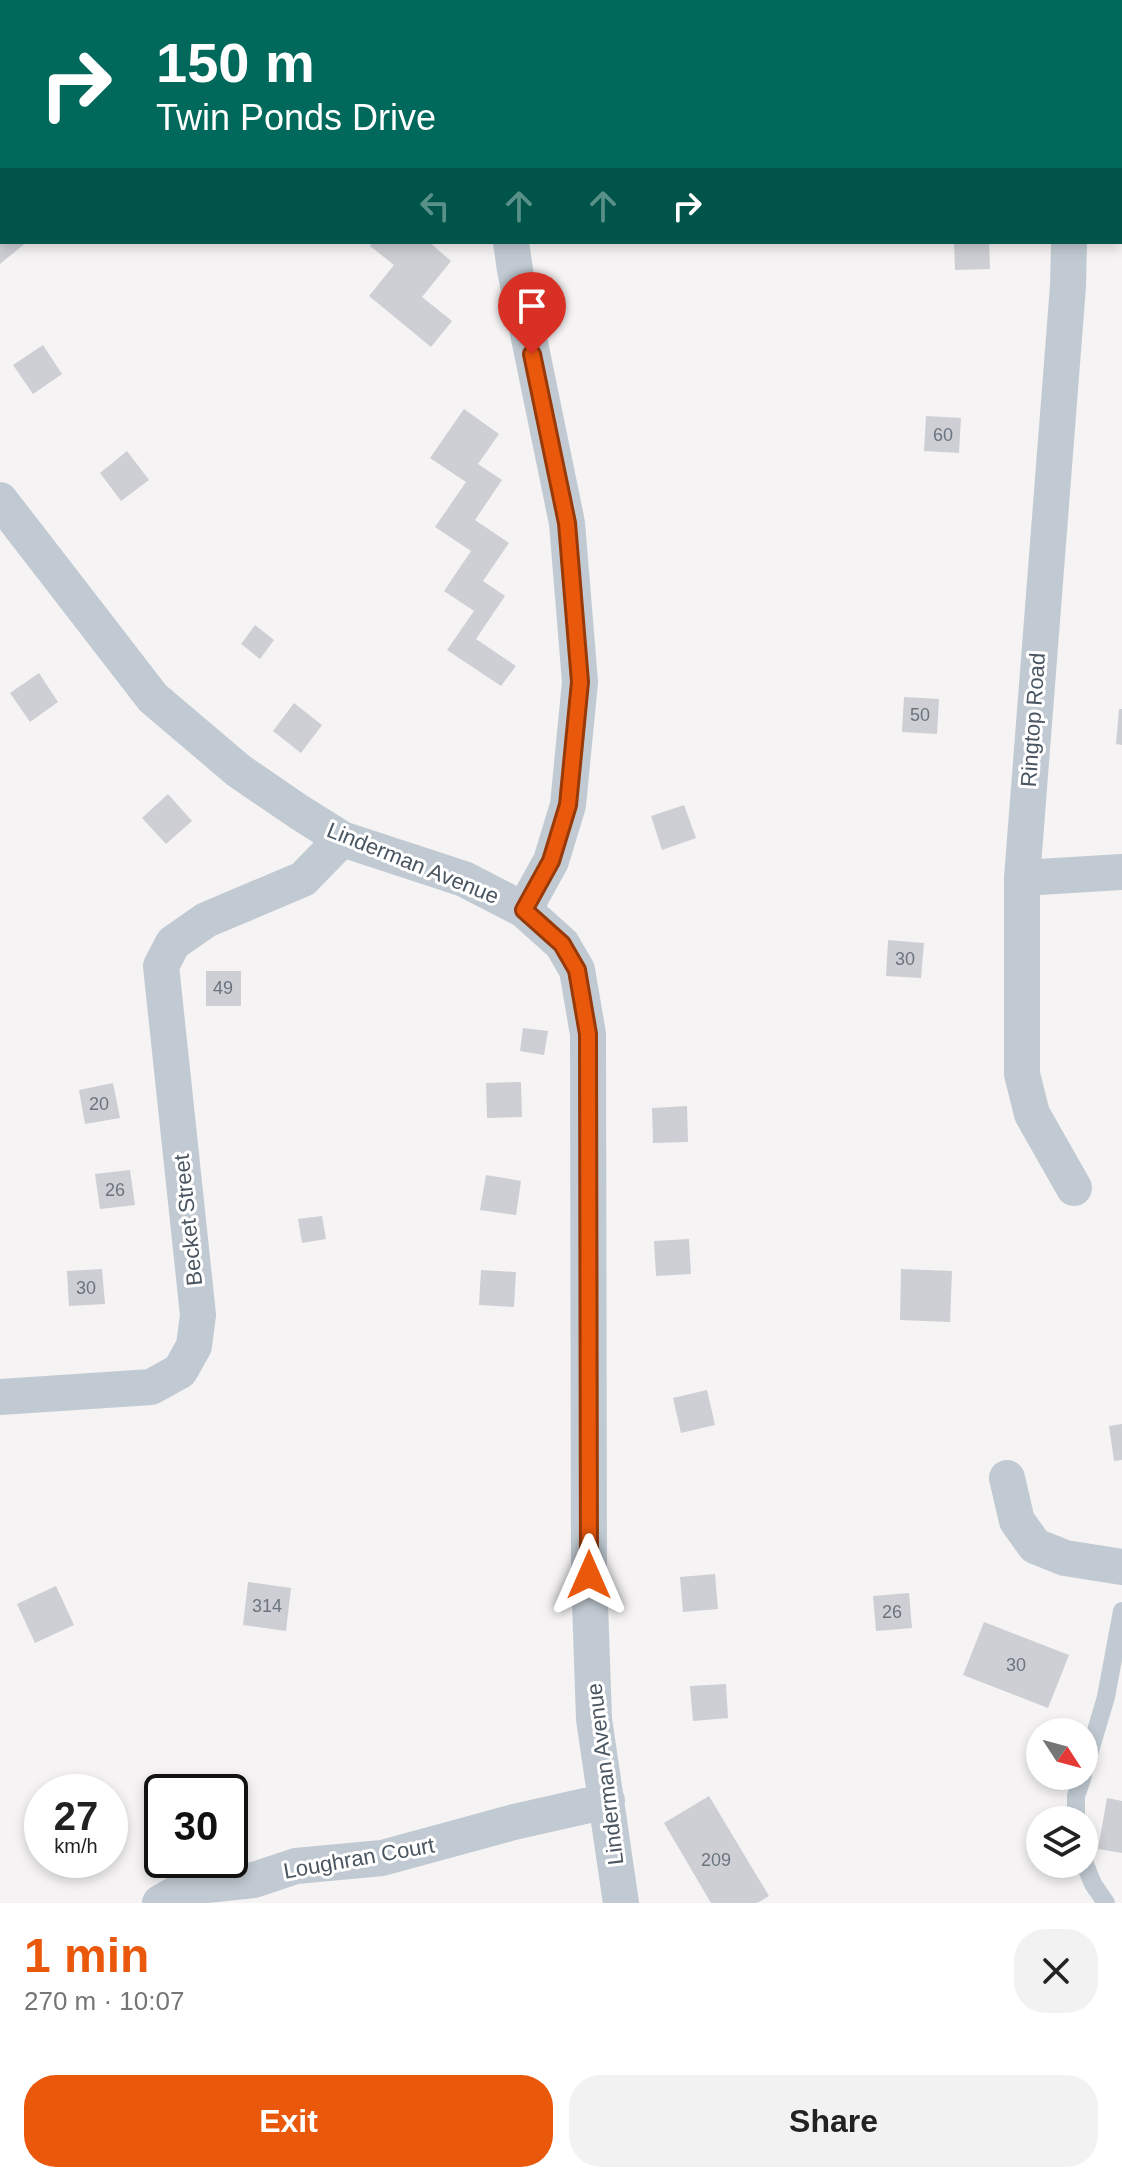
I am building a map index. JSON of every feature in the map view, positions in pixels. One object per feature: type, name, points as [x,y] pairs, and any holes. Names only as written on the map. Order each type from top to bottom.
[{"type":"street","points":[[511,244],[567,523],[580,682],[568,805],[551,861],[524,910]]},
{"type":"street","name":"Ringtop Road","points":[[1069,244],[1022,878],[1022,1074],[1032,1114],[1074,1188]]},
{"type":"street","name":"Linderman Avenue","points":[[0,500],[153,698],[239,771],[342,839],[464,879],[524,910],[562,944],[577,970],[588,1034],[589,1575],[594,1719],[621,1903]]},
{"type":"street","name":"Becket Street","points":[[0,1397],[151,1387],[180,1371],[194,1346],[198,1315],[161,966],[173,943],[206,920],[303,879],[342,839]]},
{"type":"street","points":[[1022,878],[1122,872]]},
{"type":"street","points":[[1007,1478],[1017,1521],[1035,1546],[1065,1558],[1122,1567]]},
{"type":"street","name":"Loughran Court","points":[[160,1903],[188,1887],[254,1880],[296,1866],[382,1858],[514,1822],[607,1801]]},
{"type":"lane","points":[[1098,1724],[1122,1611]]},
{"type":"lane","points":[[1091,1878],[1106,1903]]},
{"type":"building","points":[[0,244],[25,244],[0,264]]},
{"type":"building","points":[[431,244],[451,261],[422,297],[452,321],[431,347],[369,296],[394,265],[370,246]]},
{"type":"building","points":[[954,244],[989,244],[990,269],[955,270]]},
{"type":"building","points":[[43,345],[62,374],[33,394],[13,365]]},
{"type":"building","points":[[464,409],[499,434],[478,464],[502,480],[475,520],[509,543],[483,581],[505,596],[476,639],[516,666],[501,686],[447,650],[474,611],[444,591],[471,551],[435,527],[466,482],[430,458]]},
{"type":"building","points":[[926,416],[961,418],[959,453],[924,451]]},
{"type":"building","points":[[127,451],[149,480],[121,501],[100,473]]},
{"type":"building","points":[[255,625],[274,640],[260,659],[241,644]]},
{"type":"building","points":[[39,673],[58,702],[30,722],[10,693]]},
{"type":"building","points":[[904,697],[939,699],[937,734],[902,732]]},
{"type":"building","points":[[294,703],[322,725],[301,753],[273,731]]},
{"type":"building","points":[[1119,709],[1122,709],[1122,745],[1116,744]]},
{"type":"building","points":[[168,794],[192,821],[166,844],[142,818]]},
{"type":"building","points":[[684,805],[696,838],[662,850],[651,816]]},
{"type":"building","points":[[888,940],[924,943],[921,978],[886,976]]},
{"type":"building","points":[[206,971],[241,971],[241,1006],[206,1006]]},
{"type":"building","points":[[523,1028],[548,1031],[544,1055],[520,1051]]},
{"type":"building","points":[[521,1082],[522,1117],[487,1118],[486,1083]]},
{"type":"building","points":[[113,1083],[120,1118],[85,1124],[79,1090]]},
{"type":"building","points":[[687,1106],[688,1142],[653,1143],[652,1108]]},
{"type":"building","points":[[130,1170],[135,1205],[100,1209],[95,1174]]},
{"type":"building","points":[[486,1175],[521,1181],[516,1215],[480,1210]]},
{"type":"building","points":[[322,1216],[326,1239],[302,1243],[298,1219]]},
{"type":"building","points":[[689,1239],[691,1274],[656,1276],[654,1241]]},
{"type":"building","points":[[102,1269],[105,1304],[69,1306],[67,1271]]},
{"type":"building","points":[[901,1269],[952,1271],[950,1322],[900,1320]]},
{"type":"building","points":[[481,1270],[516,1272],[514,1307],[479,1305]]},
{"type":"building","points":[[707,1390],[715,1425],[681,1433],[673,1398]]},
{"type":"building","points":[[1122,1424],[1122,1460],[1114,1461],[1109,1426]]},
{"type":"building","points":[[715,1574],[718,1609],[683,1612],[680,1577]]},
{"type":"building","points":[[248,1582],[291,1588],[286,1631],[243,1625]]},
{"type":"building","points":[[56,1586],[74,1625],[35,1643],[17,1604]]},
{"type":"building","points":[[909,1593],[912,1628],[876,1631],[873,1596]]},
{"type":"building","points":[[984,1622],[1069,1655],[1048,1708],[963,1675]]},
{"type":"building","points":[[726,1684],[728,1718],[693,1721],[690,1686]]},
{"type":"building","points":[[709,1796],[769,1896],[757,1903],[711,1903],[664,1823]]},
{"type":"building","points":[[1107,1798],[1122,1801],[1122,1853],[1098,1849]]},
{"type":"route","points":[[532,354],[567,523],[580,682],[568,805],[551,861],[524,910],[562,944],[577,970],[588,1034],[589,1575]]}]
